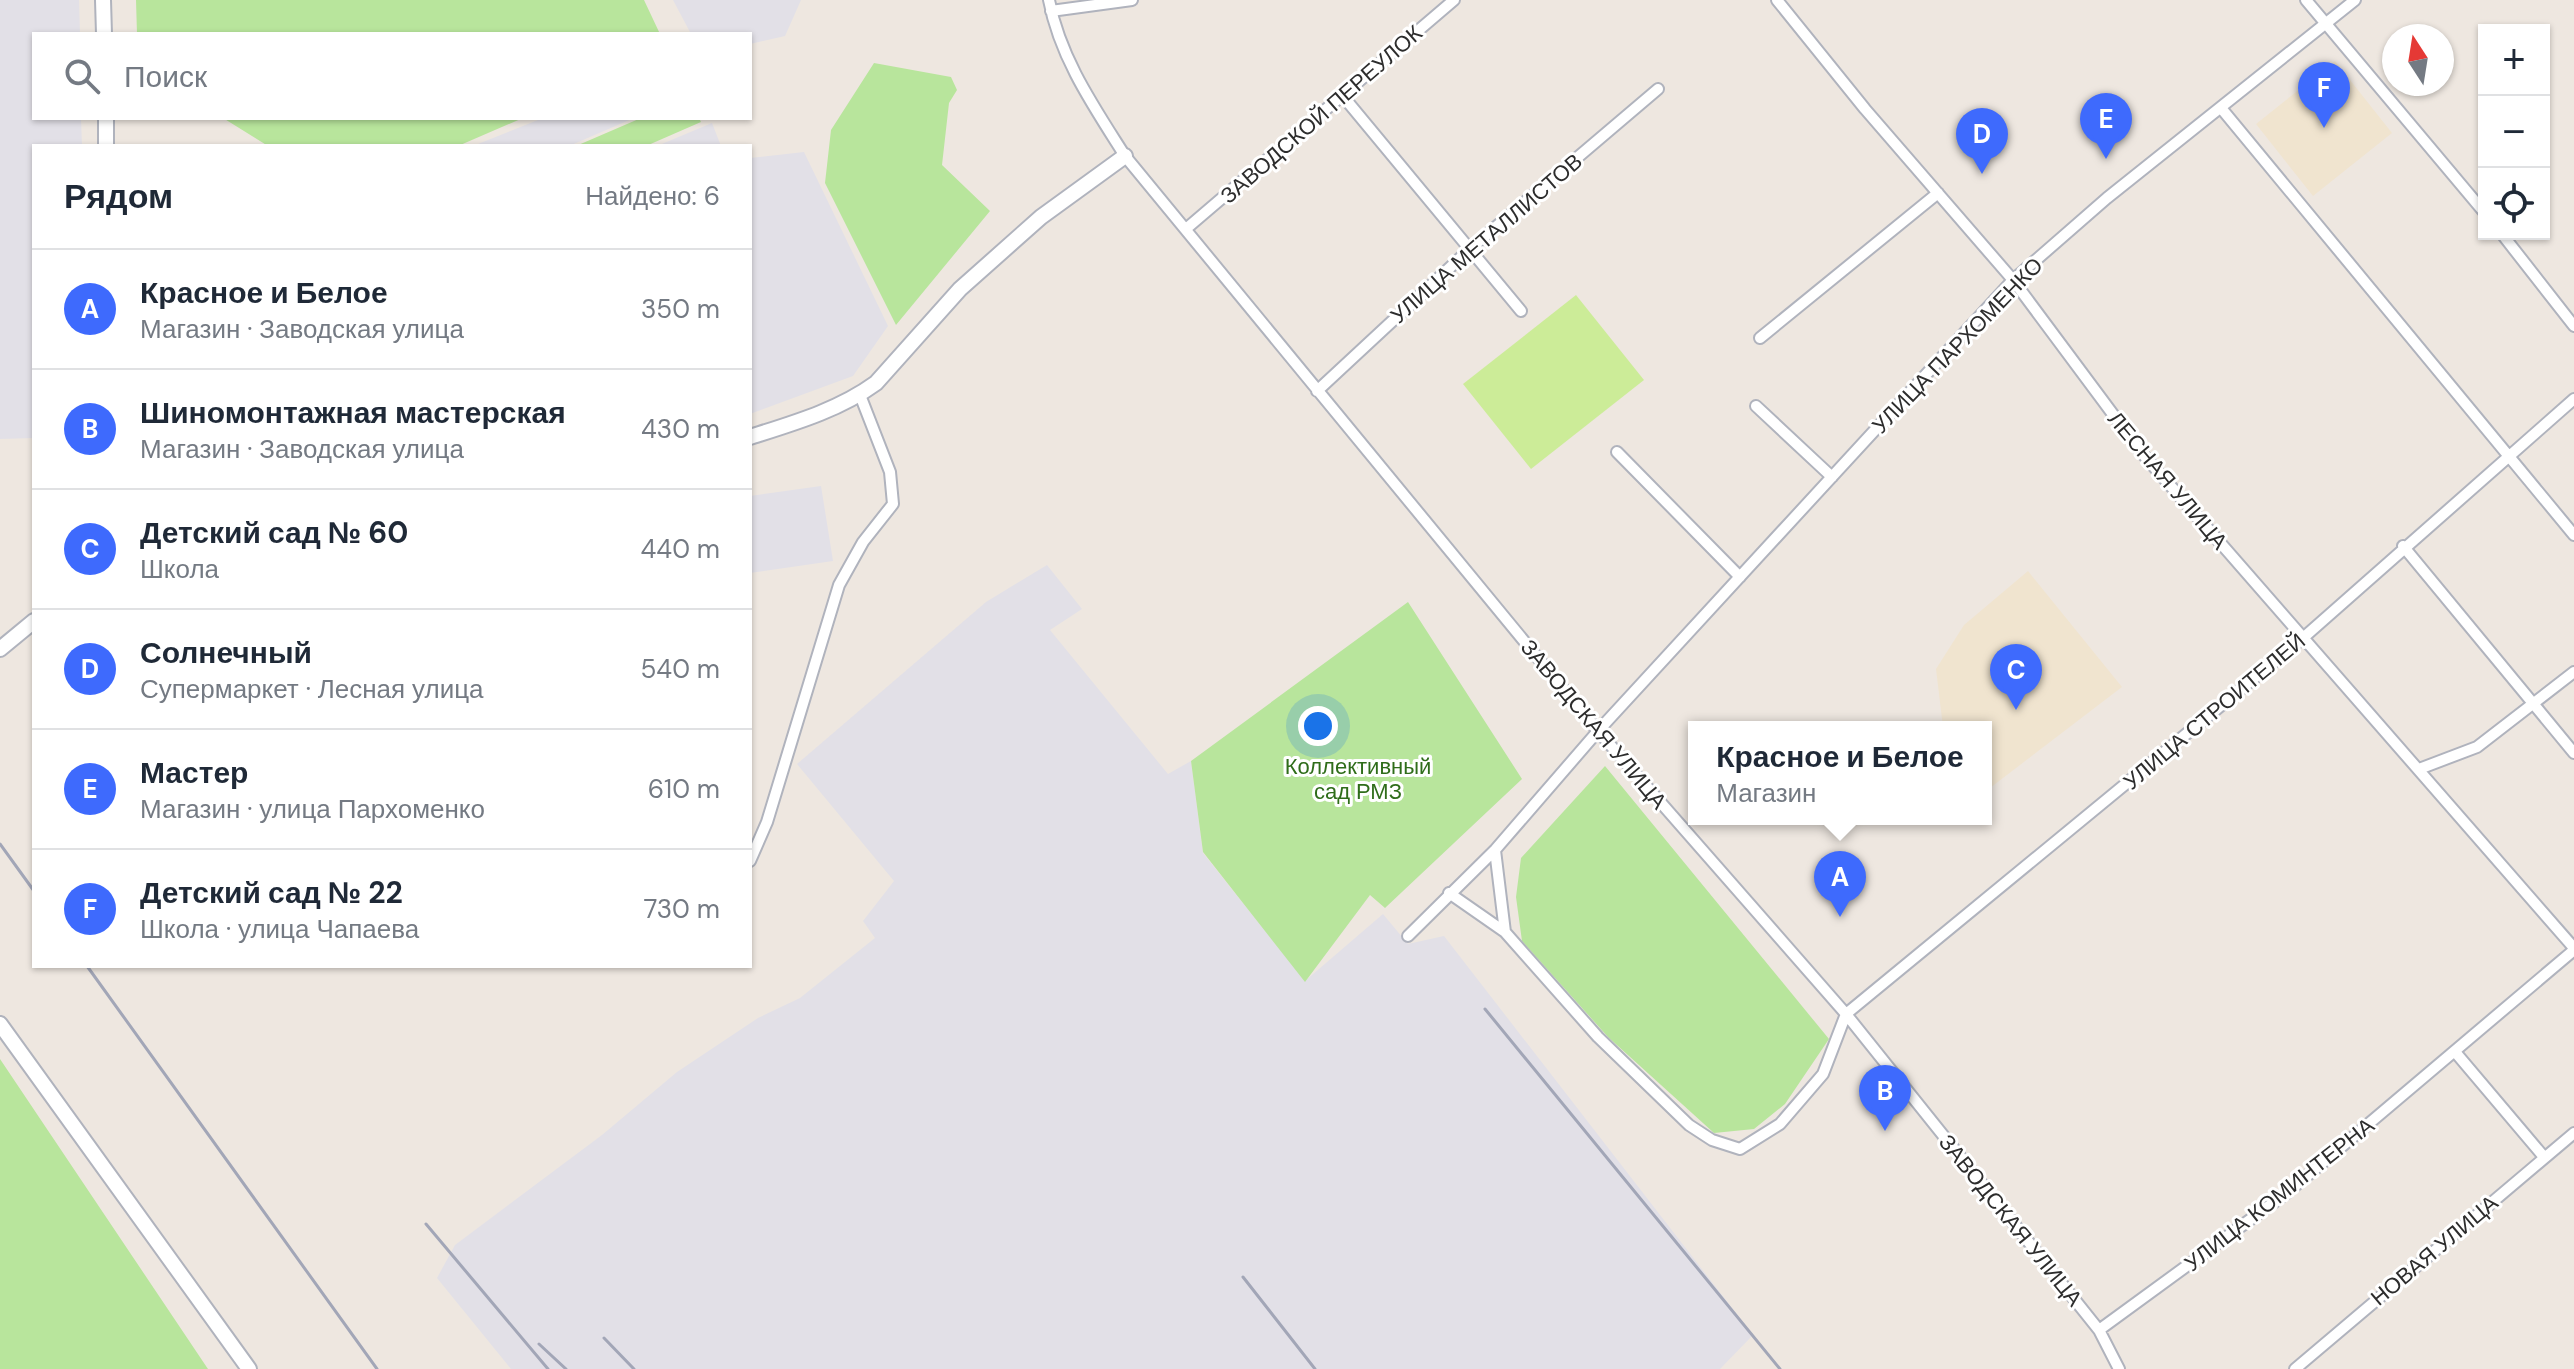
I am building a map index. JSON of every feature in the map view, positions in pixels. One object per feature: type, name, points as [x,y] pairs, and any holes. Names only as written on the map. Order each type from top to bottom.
[{"type":"main road","points":[[103,0],[104,32]]},
{"type":"main road","points":[[106,120],[106,144]]},
{"type":"main road","points":[[752,436],[806,420],[860,395],[876,383],[960,289],[1041,217],[1125,156]]},
{"type":"main road","points":[[0,649],[32,623]]},
{"type":"main road","points":[[0,1024],[249,1369]]},
{"type":"street","points":[[1050,6],[1132,0]]},
{"type":"street","name":"ЗАВОДСКОЙ ПЕРЕУЛОК","points":[[1187,228],[1454,0]]},
{"type":"street","name":"ЛЕСНАЯ УЛИЦА","points":[[1777,0],[2013,280],[2141,452],[2574,949]]},
{"type":"street","points":[[2306,0],[2478,205]]},
{"type":"street","name":"УЛИЦА ПАРХОМЕНКО","points":[[1408,936],[1495,850],[1598,731],[2013,280],[2107,198],[2355,0]]},
{"type":"street","name":"ЗАВОДСКАЯ УЛИЦА","points":[[1050,6],[1054,31],[1125,156],[1598,731],[1846,1014],[2099,1330],[2119,1369]]},
{"type":"street","name":"УЛИЦА МЕТАЛЛИСТОВ","points":[[1317,391],[1471,248],[1658,89]]},
{"type":"street","points":[[1342,95],[1521,311]]},
{"type":"street","points":[[2221,108],[2574,535]]},
{"type":"street","points":[[1760,338],[1938,193]]},
{"type":"street","points":[[2507,240],[2574,326]]},
{"type":"street","points":[[752,856],[767,822],[839,585],[863,542],[893,504],[890,472],[860,395]]},
{"type":"street","name":"УЛИЦА СТРОИТЕЛЕЙ","points":[[1846,1014],[2303,638],[2403,546],[2574,399]]},
{"type":"street","points":[[1756,406],[1832,477]]},
{"type":"street","points":[[1617,452],[1740,577]]},
{"type":"street","points":[[2403,546],[2574,753]]},
{"type":"street","points":[[2419,769],[2477,747],[2574,672]]},
{"type":"street","points":[[1495,850],[1505,932]]},
{"type":"street","points":[[1449,893],[1505,932],[1598,1037],[1689,1125],[1712,1140],[1740,1149],[1780,1124],[1823,1074],[1846,1014]]},
{"type":"street","name":"УЛИЦА КОМИНТЕРНА","points":[[2099,1330],[2288,1192],[2456,1053],[2574,949]]},
{"type":"street","points":[[2456,1053],[2544,1157]]},
{"type":"street","name":"НОВАЯ УЛИЦА","points":[[2295,1369],[2574,1133]]},
{"type":"shaded area","points":[[0,0],[79,0],[80,32],[32,32],[32,120],[81,120],[82,144],[32,144],[32,438],[0,439]]},
{"type":"shaded area","points":[[673,0],[801,0],[785,36],[752,44],[752,32],[690,32]]},
{"type":"shaded area","points":[[2335,61],[2392,133],[2313,196],[2256,124]]},
{"type":"shaded area","points":[[538,120],[629,120],[574,144],[478,144]]},
{"type":"shaded area","points":[[712,123],[720,144],[662,144]]},
{"type":"shaded area","points":[[804,152],[888,326],[853,376],[752,413],[752,158]]},
{"type":"shaded area","points":[[821,486],[833,561],[752,573],[752,496]]},
{"type":"shaded area","points":[[1047,565],[1082,609],[1050,630],[1168,774],[1191,761],[1203,853],[1305,981],[1383,914],[1408,944],[1444,936],[1753,1335],[1720,1369],[511,1369],[437,1278],[455,1245],[602,1135],[677,1072],[758,1018],[800,998],[875,938],[863,921],[894,881],[797,764],[986,602]]},
{"type":"shaded area","points":[[2028,571],[2122,687],[1992,786],[1992,721],[1942,721],[1936,669],[1964,625]]},
{"type":"green space","points":[[136,0],[644,0],[659,32],[137,32]]},
{"type":"green space","points":[[874,63],[951,77],[957,90],[949,103],[942,165],[990,211],[896,325],[825,183],[831,130]]},
{"type":"green space","points":[[226,120],[518,120],[463,144],[265,144]]},
{"type":"green space","points":[[636,120],[701,122],[651,144],[581,144]]},
{"type":"green space","points":[[1576,295],[1644,380],[1531,469],[1463,384]]},
{"type":"green space","name":"Коллективный сад РМЗ","points":[[1408,602],[1522,779],[1385,908],[1370,895],[1305,982],[1203,852],[1191,761]]},
{"type":"green space","points":[[1605,766],[1829,1039],[1785,1104],[1754,1129],[1714,1133],[1608,1037],[1522,941],[1516,897],[1521,858]]},
{"type":"green space","points":[[0,1059],[208,1369],[0,1369]]},
{"type":"railway","points":[[0,844],[32,888]]},
{"type":"railway","points":[[88,968],[377,1369]]},
{"type":"railway","points":[[1485,1009],[1780,1369]]},
{"type":"railway","points":[[426,1224],[548,1369]]},
{"type":"railway","points":[[1243,1277],[1315,1369]]},
{"type":"railway","points":[[604,1338],[634,1369]]},
{"type":"railway","points":[[539,1344],[566,1369]]},
{"type":"place","name":"Детский сад № 22","points":[[2324,128]]},
{"type":"place","name":"Мастер","points":[[2106,159]]},
{"type":"place","name":"Солнечный","points":[[1982,174]]},
{"type":"place","name":"Детский сад № 60","points":[[2016,710]]},
{"type":"place","name":"Красное и Белое","points":[[1840,917]]},
{"type":"place","name":"Шиномонтажная мастерская","points":[[1885,1131]]}]
